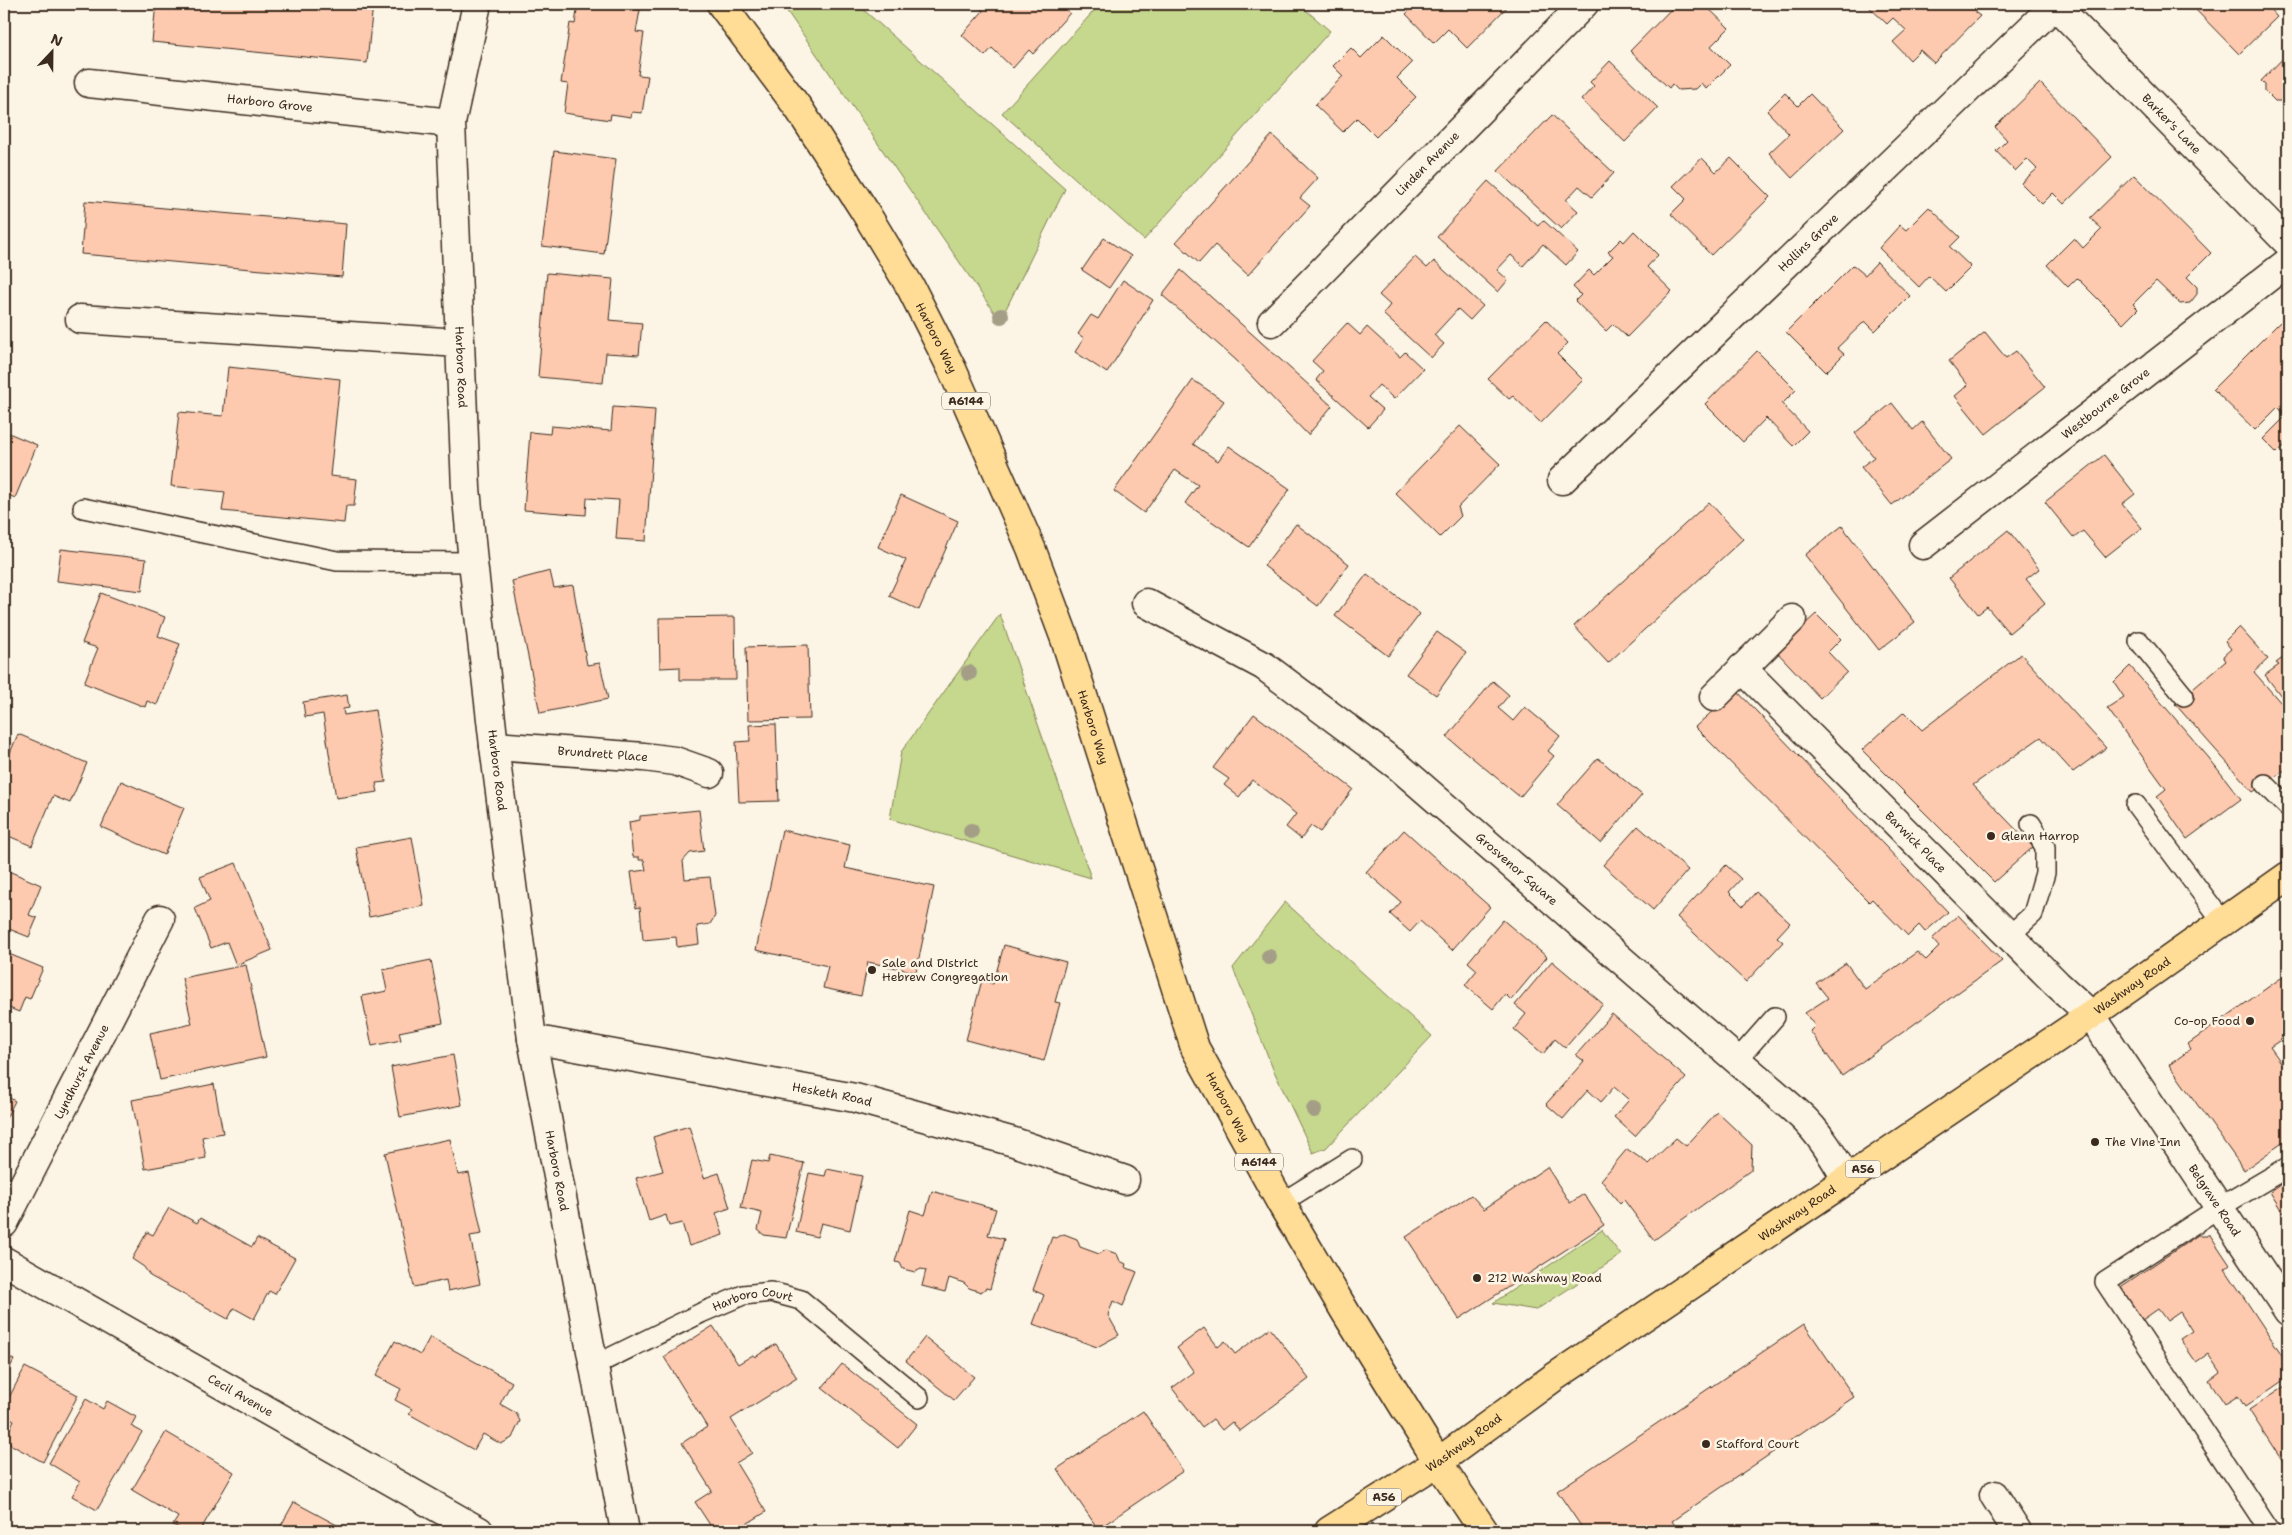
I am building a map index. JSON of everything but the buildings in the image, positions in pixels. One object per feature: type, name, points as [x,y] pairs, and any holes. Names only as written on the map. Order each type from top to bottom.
[{"type":"main road","name":"Harboro Way","points":[[721,4],[799,110],[864,210],[911,288],[952,369],[1031,548],[1065,639],[1195,1048],[1281,1203],[1438,1462]]},
{"type":"main road","name":"Washway Road","points":[[1329,1531],[1438,1462],[1553,1378],[2091,1016],[2288,876]]},
{"type":"main road","name":"A6144","points":[[1438,1462],[1484,1531]]},
{"type":"street","name":"Harboro Road","points":[[477,4],[451,123],[466,488],[473,562],[494,746],[532,1038],[625,1531]]},
{"type":"street","name":"Linden Avenue","points":[[1272,322],[1584,4]]},
{"type":"street","name":"Barker's Lane","points":[[2054,4],[2288,243]]},
{"type":"street","name":"Hollins Grove","points":[[1562,480],[2054,4]]},
{"type":"street","name":"Harboro Grove","points":[[90,83],[451,123]]},
{"type":"street","name":"Westbourne Grove","points":[[1923,545],[2288,262]]},
{"type":"street","points":[[80,319],[460,342]]},
{"type":"street","name":"Grosvenor Square","points":[[1146,603],[1264,666],[1398,766],[1738,1058],[1814,1128],[1847,1180]]},
{"type":"street","points":[[1714,697],[1792,619]]},
{"type":"street","name":"Barwick Place","points":[[1742,668],[2091,1016]]},
{"type":"street","name":"Brundrett Place","points":[[494,746],[644,757],[675,761],[709,773]]},
{"type":"street","name":"Lyndhurst Avenue","points":[[4,1223],[160,919]]},
{"type":"street","name":"Belgrave Road","points":[[2091,1016],[2288,1311]]},
{"type":"street","name":"Hesketh Road","points":[[532,1038],[856,1098],[1014,1142],[1125,1180]]},
{"type":"street","name":"Cecil Avenue","points":[[4,1261],[479,1531]]},
{"type":"street","points":[[1994,1496],[2017,1531]]},
{"type":"lane","points":[[83,508],[337,561],[473,562]]},
{"type":"lane","points":[[2139,642],[2184,696]]},
{"type":"lane","points":[[2265,784],[2288,807]]},
{"type":"lane","points":[[2136,806],[2223,922]]},
{"type":"lane","points":[[2009,936],[2033,914],[2045,873],[2045,848],[2031,824]]},
{"type":"lane","points":[[1738,1058],[1775,1018]]},
{"type":"lane","points":[[1281,1203],[1352,1159]]},
{"type":"lane","points":[[2270,1531],[2105,1282],[2220,1207],[2288,1167]]},
{"type":"lane","name":"Harboro Court","points":[[593,1366],[744,1295],[771,1292],[801,1300],[919,1398]]},
{"type":"green space","points":[[782,4],[857,4],[1065,189],[1000,321]]},
{"type":"green space","points":[[1100,4],[1299,4],[1330,31],[1144,240],[1002,113]]},
{"type":"green space","points":[[1000,614],[1091,878],[890,819],[901,752]]},
{"type":"green space","points":[[1285,902],[1432,1036],[1326,1148],[1313,1153],[1273,1069],[1233,968]]},
{"type":"green space","points":[[1602,1230],[1621,1255],[1536,1310],[1493,1303]]},
{"type":"place","name":"Glenn Harrop","points":[[1991,836]]},
{"type":"place","name":"Sale and District Hebrew Congregation","points":[[872,970]]},
{"type":"place","name":"Co-op Food","points":[[2250,1021]]},
{"type":"place","name":"The Vine Inn","points":[[2095,1142]]},
{"type":"place","name":"212 Washway Road","points":[[1477,1278]]},
{"type":"place","name":"Stafford Court","points":[[1706,1444]]}]
